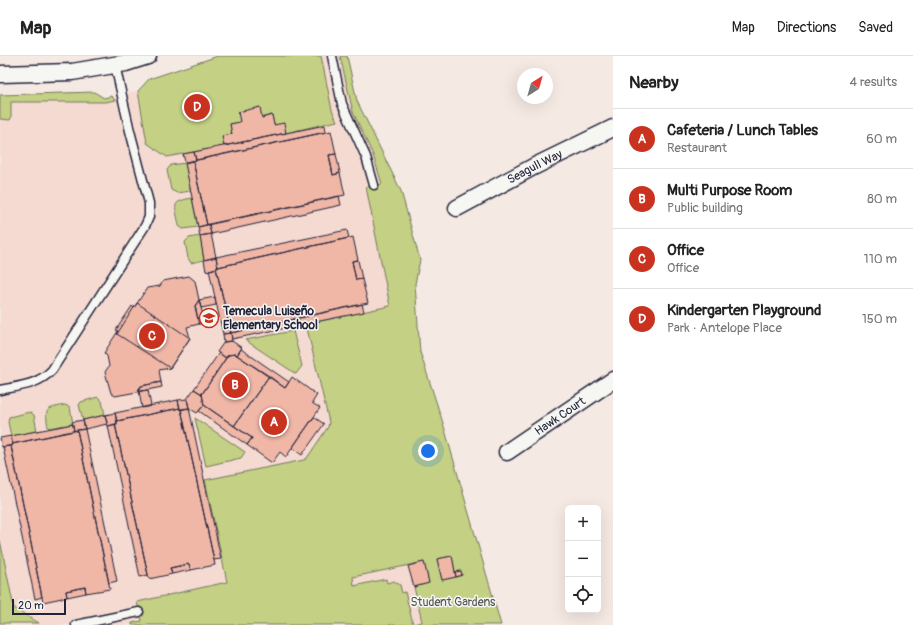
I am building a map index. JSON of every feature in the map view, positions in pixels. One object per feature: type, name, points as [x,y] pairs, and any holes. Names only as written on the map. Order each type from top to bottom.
[{"type":"street","points":[[0,74],[72,72],[115,65],[148,56]]},
{"type":"street","name":"Seagull Way","points":[[457,208],[533,167],[613,128]]},
{"type":"street","name":"Hawk Court","points":[[507,452],[613,380]]},
{"type":"lane","points":[[332,56],[342,104],[366,157],[374,185]]},
{"type":"lane","points":[[0,390],[21,386],[40,380],[52,370],[145,226],[149,217],[149,203],[130,131],[115,65]]},
{"type":"lane","points":[[76,625],[139,612]]},
{"type":"shaded area","name":"Temecula Luiseño Elementary School","points":[[244,56],[347,56],[357,101],[401,191],[420,260],[415,284],[420,352],[443,423],[501,625],[0,625],[0,95],[94,92],[105,98],[138,91],[150,85]]},
{"type":"green space","points":[[218,56],[321,56],[332,110],[337,121],[286,133],[274,125],[272,115],[230,124],[232,134],[222,136],[224,146],[167,157],[147,143],[138,91],[149,79]]},
{"type":"green space","name":"Student Gardens","points":[[340,56],[347,56],[357,101],[401,191],[420,260],[415,284],[420,352],[443,423],[501,625],[132,625],[132,623],[142,621],[137,602],[227,582],[205,480],[304,460],[307,458],[328,427],[329,422],[306,324],[390,306],[366,187],[382,184],[373,155],[353,112]],"holes":[[[452,556],[455,572],[461,571],[462,575],[442,580],[437,559]],[[424,562],[429,583],[414,587],[422,622],[413,624],[405,592],[402,593],[400,585],[394,581],[387,583],[386,579],[354,586],[353,577]]]},
{"type":"green space","points":[[94,92],[104,98],[111,96],[115,100],[106,102],[11,102],[10,120],[0,119],[0,95]]},
{"type":"green space","points":[[185,163],[191,191],[177,193],[171,190],[167,170],[171,165]]},
{"type":"green space","points":[[192,198],[198,227],[183,229],[179,226],[176,206],[180,201]]},
{"type":"green space","points":[[200,236],[204,260],[191,263],[188,258],[185,242],[189,238]]},
{"type":"green space","points":[[293,331],[302,366],[296,374],[245,340]]},
{"type":"green space","points":[[98,397],[102,401],[105,415],[83,420],[79,405],[81,402]]},
{"type":"green space","points":[[65,405],[70,407],[73,424],[48,428],[48,410],[53,407]]},
{"type":"green space","points":[[30,412],[34,415],[37,431],[11,436],[8,422],[9,417]]},
{"type":"green space","points":[[195,418],[245,452],[241,458],[206,466]]},
{"type":"green space","points":[[0,540],[14,608],[39,623],[0,623]]},
{"type":"building","points":[[260,107],[262,118],[272,115],[274,125],[284,123],[286,133],[224,146],[222,136],[232,134],[230,124],[240,122],[238,112]]},
{"type":"building","points":[[325,125],[326,132],[196,160],[194,152]]},
{"type":"building","points":[[331,131],[336,154],[329,155],[333,175],[340,173],[345,195],[207,225],[193,161]]},
{"type":"building","points":[[194,152],[196,160],[185,162],[183,154]]},
{"type":"building","points":[[336,154],[340,173],[333,175],[329,155]]},
{"type":"building","points":[[193,161],[207,225],[198,227],[185,163]]},
{"type":"building","points":[[339,196],[341,205],[211,234],[209,224]]},
{"type":"building","points":[[209,224],[211,234],[200,236],[198,227]]},
{"type":"building","points":[[347,230],[349,238],[218,267],[216,257]]},
{"type":"building","points":[[211,234],[216,257],[204,260],[200,236]]},
{"type":"building","points":[[353,237],[358,260],[352,261],[356,280],[362,279],[368,303],[231,333],[216,268]]},
{"type":"building","points":[[216,257],[218,268],[206,271],[204,260]]},
{"type":"building","points":[[358,260],[362,279],[356,280],[352,261]]},
{"type":"building","points":[[216,268],[231,333],[223,334],[209,270]]},
{"type":"building","points":[[189,276],[195,281],[199,300],[195,306],[199,324],[187,327],[190,338],[170,368],[159,370],[161,382],[141,386],[137,392],[115,396],[111,393],[105,372],[109,366],[107,356],[104,353],[118,331],[116,330],[132,306],[134,308],[147,288],[160,286],[163,281]]},
{"type":"building","points":[[215,297],[216,305],[201,308],[199,300]]},
{"type":"building","points":[[199,300],[205,323],[199,324],[195,306]]},
{"type":"building","points":[[137,303],[190,338],[170,368],[117,334]]},
{"type":"building","points":[[362,304],[364,312],[232,339],[231,333]]},
{"type":"building","points":[[231,333],[232,341],[224,342],[223,334]]},
{"type":"building","points":[[232,341],[242,348],[237,355],[228,355],[226,358],[217,352],[224,342]]},
{"type":"building","points":[[241,349],[289,382],[285,388],[237,355]]},
{"type":"building","points":[[219,353],[226,358],[202,394],[194,389]]},
{"type":"building","points":[[235,354],[269,376],[234,426],[204,405],[202,394],[228,355]]},
{"type":"building","points":[[269,376],[285,388],[292,377],[317,395],[312,403],[320,408],[286,457],[280,452],[272,463],[247,445],[252,438],[234,426]]},
{"type":"building","points":[[161,382],[162,387],[137,392],[141,386]]},
{"type":"building","points":[[194,389],[202,394],[204,405],[197,413],[189,408],[187,399]]},
{"type":"building","points":[[148,390],[151,406],[142,408],[139,391]]},
{"type":"building","points":[[187,399],[189,408],[180,410],[178,400]]},
{"type":"building","points":[[178,400],[180,408],[117,421],[115,413]]},
{"type":"building","points":[[204,405],[252,438],[247,445],[199,411]]},
{"type":"building","points":[[180,408],[215,565],[191,570],[189,564],[170,568],[172,574],[149,579],[115,424],[117,424],[117,421]]},
{"type":"building","points":[[189,408],[221,559],[214,560],[181,409]]},
{"type":"building","points":[[115,413],[117,424],[108,426],[105,415]]},
{"type":"building","points":[[105,415],[107,424],[85,429],[83,420]]},
{"type":"building","points":[[314,417],[324,424],[302,455],[292,448]]},
{"type":"building","points":[[83,420],[85,429],[74,431],[72,422]]},
{"type":"building","points":[[73,424],[74,431],[12,444],[11,436]]},
{"type":"building","points":[[115,424],[148,575],[140,577],[108,426]]},
{"type":"building","points":[[85,429],[117,581],[109,583],[77,430]]},
{"type":"building","points":[[77,430],[110,589],[86,593],[85,587],[66,591],[67,597],[43,602],[11,446],[13,445],[12,444]]},
{"type":"building","points":[[11,436],[13,445],[2,447],[0,438]]},
{"type":"building","points":[[11,446],[42,597],[35,599],[3,447]]},
{"type":"building","points":[[452,556],[456,577],[442,580],[437,559]]},
{"type":"building","points":[[424,562],[429,583],[414,587],[408,566]]},
{"type":"building","points":[[189,564],[191,570],[172,574],[170,568]]},
{"type":"building","points":[[461,571],[462,575],[456,577],[455,572]]},
{"type":"building","points":[[85,587],[86,593],[67,597],[66,591]]},
{"type":"place","name":"Kindergarten Playground","points":[[197,107]]},
{"type":"place","name":"Temecula Luiseño Elementary School","points":[[209,318]]},
{"type":"place","name":"Office","points":[[152,336]]},
{"type":"place","name":"Multi Purpose Room","points":[[235,385]]},
{"type":"place","name":"Cafeteria / Lunch Tables","points":[[274,422]]}]
